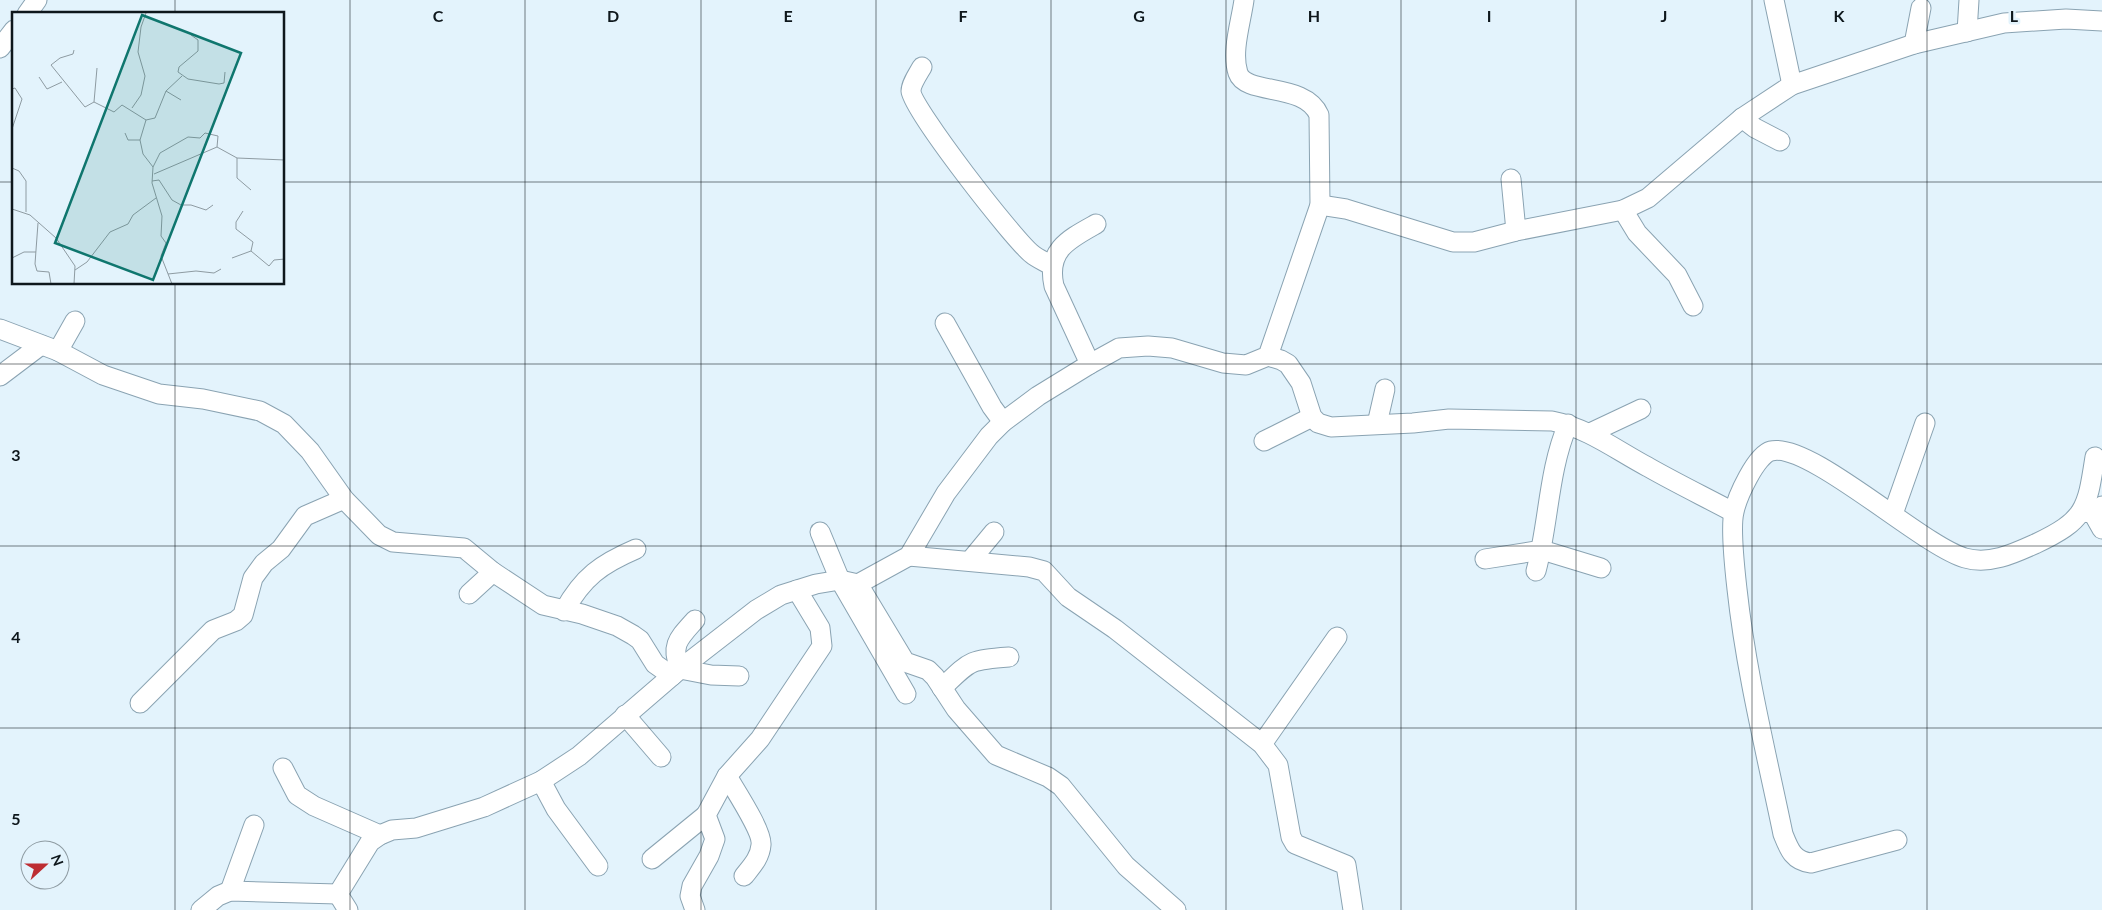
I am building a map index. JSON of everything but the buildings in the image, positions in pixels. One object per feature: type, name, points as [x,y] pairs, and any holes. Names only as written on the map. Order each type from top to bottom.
[{"type":"street","points":[[29,12],[38,0]]},
{"type":"street","points":[[1244,0],[1236,56],[1238,73],[1242,80],[1247,84],[1309,100],[1315,105],[1320,115],[1320,206],[1268,356]]},
{"type":"street","points":[[1774,0],[1792,85]]},
{"type":"street","points":[[1967,32],[1969,0]]},
{"type":"street","points":[[1914,44],[1921,8]]},
{"type":"street","points":[[1320,206],[1346,209],[1454,242],[1474,242],[1516,231],[1623,210],[1648,198],[1742,118],[1792,85],[1914,44],[1967,32],[2032,20],[2102,21]]},
{"type":"street","points":[[0,48],[12,33]]},
{"type":"street","points":[[922,67],[911,90],[913,100],[930,127],[988,203],[1032,254],[1052,266]]},
{"type":"street","points":[[1742,118],[1755,128],[1780,141]]},
{"type":"street","points":[[1512,179],[1516,231]]},
{"type":"street","points":[[1623,210],[1638,233],[1677,275],[1693,306]]},
{"type":"street","points":[[1090,364],[1054,286],[1050,272],[1061,247],[1096,224]]},
{"type":"street","points":[[0,376],[49,348],[75,321]]},
{"type":"street","points":[[945,323],[1002,422]]},
{"type":"street","points":[[0,329],[9,330],[103,375],[159,394],[203,399],[260,411],[284,424],[310,451],[344,499],[380,535],[393,542],[464,548],[492,572],[528,598],[543,605],[618,626],[634,634],[655,664],[676,673],[739,676]]},
{"type":"street","points":[[909,556],[961,472],[1002,422],[1038,396],[1119,348],[1148,346],[1172,348],[1223,363],[1246,365],[1268,356],[1288,364],[1301,383],[1312,417],[1318,422],[1331,427],[1413,424],[1449,419],[1552,420],[1568,424],[1590,433],[1648,467],[1734,512]]},
{"type":"street","points":[[1378,424],[1385,389]]},
{"type":"street","points":[[1590,433],[1641,409]]},
{"type":"street","points":[[1264,441],[1312,417]]},
{"type":"street","points":[[1893,514],[1925,423]]},
{"type":"street","points":[[1536,572],[1542,550],[1560,442],[1568,424]]},
{"type":"street","points":[[1897,840],[1811,864],[1801,862],[1789,850],[1783,834],[1742,640],[1734,569],[1734,512],[1753,467],[1761,456],[1769,451],[1780,450],[1819,467],[1954,554],[1984,560],[2012,554],[2094,515],[2089,498],[2095,457]]},
{"type":"street","points":[[140,703],[213,630],[236,621],[243,615],[252,578],[264,563],[281,549],[304,516],[344,499]]},
{"type":"street","points":[[820,532],[849,582],[906,694]]},
{"type":"street","points":[[970,561],[994,532]]},
{"type":"street","points":[[564,611],[574,593],[594,572],[607,562],[636,548]]},
{"type":"street","points":[[1485,559],[1542,550],[1600,568]]},
{"type":"street","points":[[338,894],[370,842],[380,835],[392,830],[416,828],[484,806],[541,781],[579,756],[676,673],[756,610],[780,595],[798,590],[849,582],[909,556],[1029,567],[1044,571],[1068,597],[1115,630],[1262,744],[1278,765],[1294,844],[1346,865],[1353,910]]},
{"type":"street","points":[[469,594],[492,572]]},
{"type":"street","points":[[849,582],[905,662],[928,670],[956,709],[996,755],[1048,777],[1061,786],[1126,866],[1176,910]]},
{"type":"street","points":[[652,859],[706,815],[727,776],[760,739],[822,646],[820,628],[798,590]]},
{"type":"street","points":[[676,673],[674,655],[678,639],[695,620]]},
{"type":"street","points":[[1262,744],[1337,636]]},
{"type":"street","points":[[942,688],[963,668],[976,660],[1009,657]]},
{"type":"street","points":[[626,716],[661,757]]},
{"type":"street","points":[[283,768],[297,795],[314,806],[380,835]]},
{"type":"street","points":[[727,776],[755,825],[761,845],[756,860],[744,876]]},
{"type":"street","points":[[541,781],[556,809],[598,866]]},
{"type":"street","points":[[696,910],[690,896],[691,891],[709,856],[715,839],[706,815]]},
{"type":"street","points":[[230,891],[254,825]]},
{"type":"street","points":[[200,910],[218,896],[230,891],[338,894]]},
{"type":"street","points":[[338,894],[348,910]]}]
